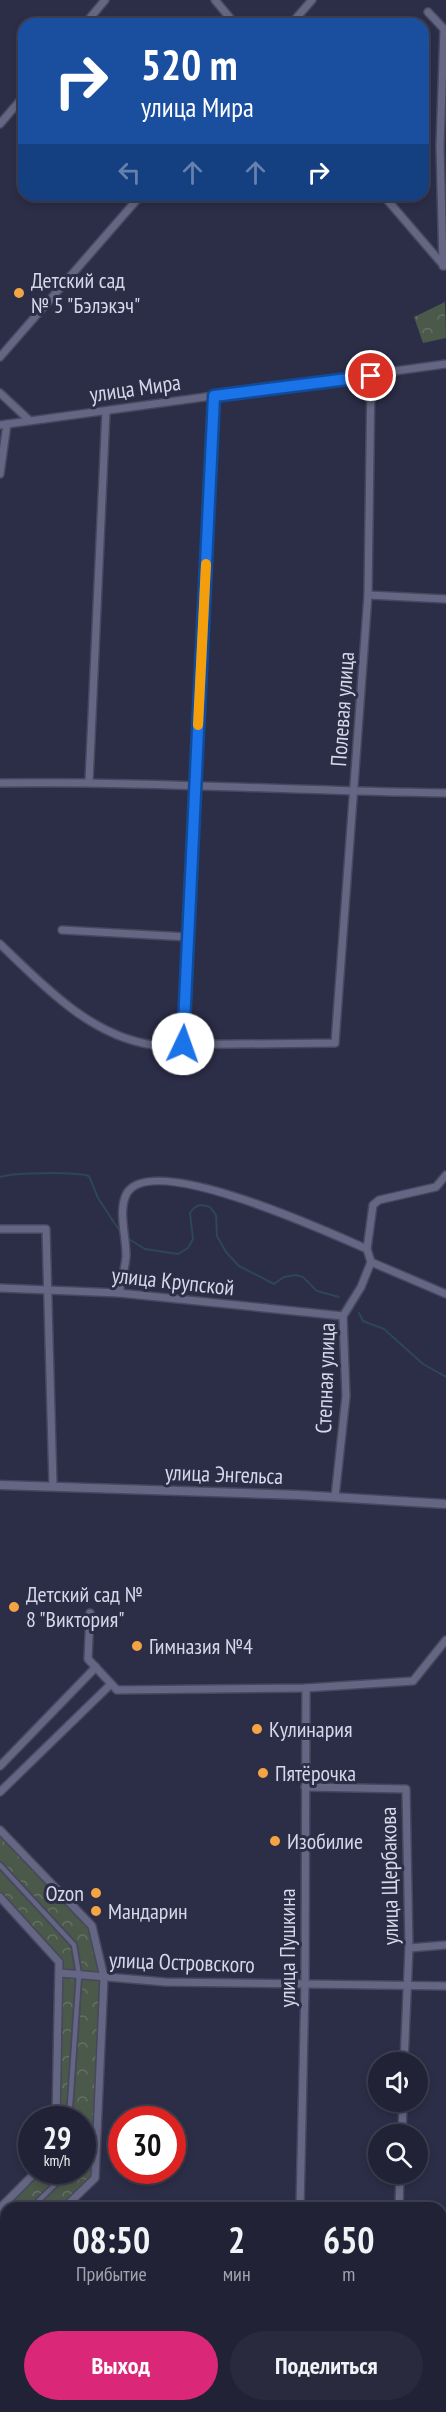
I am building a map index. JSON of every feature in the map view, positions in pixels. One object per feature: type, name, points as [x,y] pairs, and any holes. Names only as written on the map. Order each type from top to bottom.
[{"type":"street","points":[[90,18],[105,0]]},
{"type":"street","points":[[215,0],[230,18]]},
{"type":"street","points":[[296,18],[312,0]]},
{"type":"street","points":[[428,12],[444,29],[440,146],[445,267]]},
{"type":"street","points":[[0,124],[18,103]]},
{"type":"street","points":[[0,357],[136,201]]},
{"type":"street","points":[[388,201],[445,267]]},
{"type":"street","name":"улица Мира","points":[[0,474],[3,424],[371,376],[446,364]]},
{"type":"street","name":"Полевая улица","points":[[183,1044],[335,1043],[368,595],[371,376]]},
{"type":"street","points":[[0,393],[29,420]]},
{"type":"street","points":[[0,944],[75,1012],[99,1028],[127,1041],[153,1045],[183,1044],[214,396]]},
{"type":"street","points":[[89,782],[106,411]]},
{"type":"street","points":[[368,595],[446,599]]},
{"type":"street","points":[[0,783],[89,782],[354,792],[446,793]]},
{"type":"street","points":[[62,930],[188,937]]},
{"type":"street","points":[[446,1175],[436,1187],[379,1200],[373,1205],[367,1249],[371,1263],[446,1294]]},
{"type":"street","points":[[119,1293],[126,1255],[124,1205],[127,1194],[136,1185],[149,1180],[187,1184],[271,1208],[367,1249]]},
{"type":"street","points":[[0,1229],[46,1229],[53,1486]]},
{"type":"street","name":"Степная улица","points":[[335,1497],[346,1396],[343,1316],[361,1287],[371,1263]]},
{"type":"street","name":"улица Крупской","points":[[0,1288],[119,1293],[343,1316]]},
{"type":"street","name":"улица Энгельса","points":[[0,1485],[335,1497],[446,1504]]},
{"type":"street","points":[[90,1613],[88,1659],[117,1690],[306,1688],[413,1681],[446,1640]]},
{"type":"street","points":[[0,1766],[96,1667]]},
{"type":"street","points":[[0,1792],[111,1684]]},
{"type":"street","name":"улица Пушкина","points":[[300,2202],[305,1984],[306,1688]]},
{"type":"street","name":"улица Щербакова","points":[[305,1787],[406,1789],[409,1948],[404,2052]]},
{"type":"street","points":[[0,1830],[92,1926],[104,1977],[95,2178],[70,2202]]},
{"type":"street","points":[[0,1865],[74,1944],[79,1975],[70,2106]]},
{"type":"street","points":[[0,1897],[59,1962],[56,2106]]},
{"type":"street","points":[[409,1948],[446,1945]]},
{"type":"street","name":"улица Островского","points":[[60,1973],[165,1982],[446,1986]]},
{"type":"street","points":[[6,2202],[24,2184]]},
{"type":"street","points":[[37,2202],[56,2184]]},
{"type":"street","points":[[399,2202],[400,2184]]},
{"type":"green space","points":[[445,302],[446,338],[423,343],[414,317]]},
{"type":"green space","points":[[0,1830],[92,1926],[104,1977],[96,2156],[96,2106],[55,2106],[59,1962],[0,1897]]},
{"type":"green space","points":[[25,2184],[89,2184],[70,2202],[6,2202]]},
{"type":"waterway","points":[[0,1177],[44,1173],[89,1176],[98,1198],[121,1233]]},
{"type":"waterway","points":[[127,1238],[145,1249],[178,1254],[188,1248],[193,1239],[190,1213],[197,1206],[207,1206],[216,1215],[217,1236],[226,1252],[239,1266],[274,1284],[284,1277],[296,1275],[303,1277],[317,1291],[339,1297]]},
{"type":"waterway","points":[[359,1313],[363,1321],[384,1329],[423,1364],[446,1377]]},
{"type":"slow traffic","points":[[198,725],[206,564]]},
{"type":"place","name":"Детский сад № 5 \"Бэлэкэч\"","points":[[19,293]]},
{"type":"place","name":"Детский сад № 8 \"Виктория\"","points":[[14,1607]]},
{"type":"place","name":"Гимназия №4","points":[[137,1646]]},
{"type":"place","name":"Кулинария","points":[[257,1729]]},
{"type":"place","name":"Пятёрочка","points":[[263,1773]]},
{"type":"place","name":"Изобилие","points":[[275,1841]]},
{"type":"place","name":"Ozon","points":[[96,1893]]},
{"type":"place","name":"Мандарин","points":[[96,1911]]},
{"type":"route","points":[[183,1044],[214,396],[371,376]]}]
